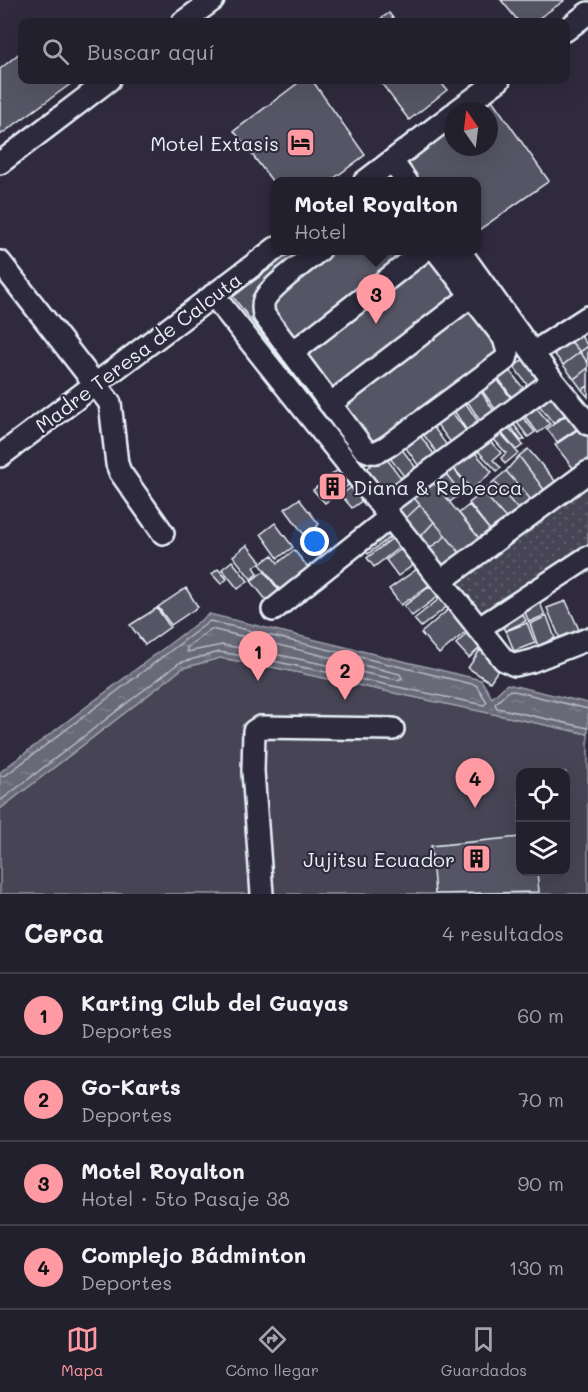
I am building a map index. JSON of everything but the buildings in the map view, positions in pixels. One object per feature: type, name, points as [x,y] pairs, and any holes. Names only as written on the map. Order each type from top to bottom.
[{"type":"street","points":[[188,18],[213,0]]},
{"type":"street","points":[[570,27],[588,13]]},
{"type":"street","points":[[0,163],[104,84]]},
{"type":"street","points":[[470,102],[494,84]]},
{"type":"street","points":[[370,177],[444,121]]},
{"type":"street","points":[[392,160],[404,177]]},
{"type":"street","name":"Madre Teresa de Calcuta","points":[[0,456],[271,252]]},
{"type":"street","points":[[276,255],[288,276]]},
{"type":"street","points":[[314,255],[265,298],[264,315],[364,449],[372,453],[378,453],[506,359],[508,352],[504,338],[440,255]]},
{"type":"street","points":[[292,353],[418,255]]},
{"type":"street","points":[[463,255],[553,381],[588,424]]},
{"type":"street","points":[[0,262],[110,403],[117,465],[164,533]]},
{"type":"street","points":[[213,295],[504,660],[515,665],[532,661],[588,639]]},
{"type":"street","points":[[330,404],[471,296]]},
{"type":"street","points":[[534,352],[588,317]]},
{"type":"street","points":[[273,610],[386,512],[553,381]]},
{"type":"street","points":[[441,581],[588,472]]},
{"type":"street","points":[[478,629],[588,557]]},
{"type":"street","points":[[262,894],[253,771],[254,731],[260,727],[393,729]]},
{"type":"shaded area","points":[[588,472],[588,557],[478,629],[441,581]]},
{"type":"shaded area","points":[[220,658],[588,734],[588,894],[0,894],[0,809],[183,668]]},
{"type":"water","points":[[209,614],[481,680],[492,698],[507,684],[588,703],[588,734],[220,658],[183,668],[0,809],[0,772]]},
{"type":"place","name":"Motel Extasis","points":[[300,143]]},
{"type":"place","name":"Motel Royalton","points":[[376,324]]},
{"type":"place","name":"Diana & Rebecca","points":[[332,487]]},
{"type":"place","name":"Karting Club del Guayas","points":[[258,681]]},
{"type":"place","name":"Go-Karts","points":[[345,700]]},
{"type":"place","name":"Complejo Bádminton","points":[[475,808]]},
{"type":"place","name":"Jujitsu Ecuador","points":[[476,859]]}]
